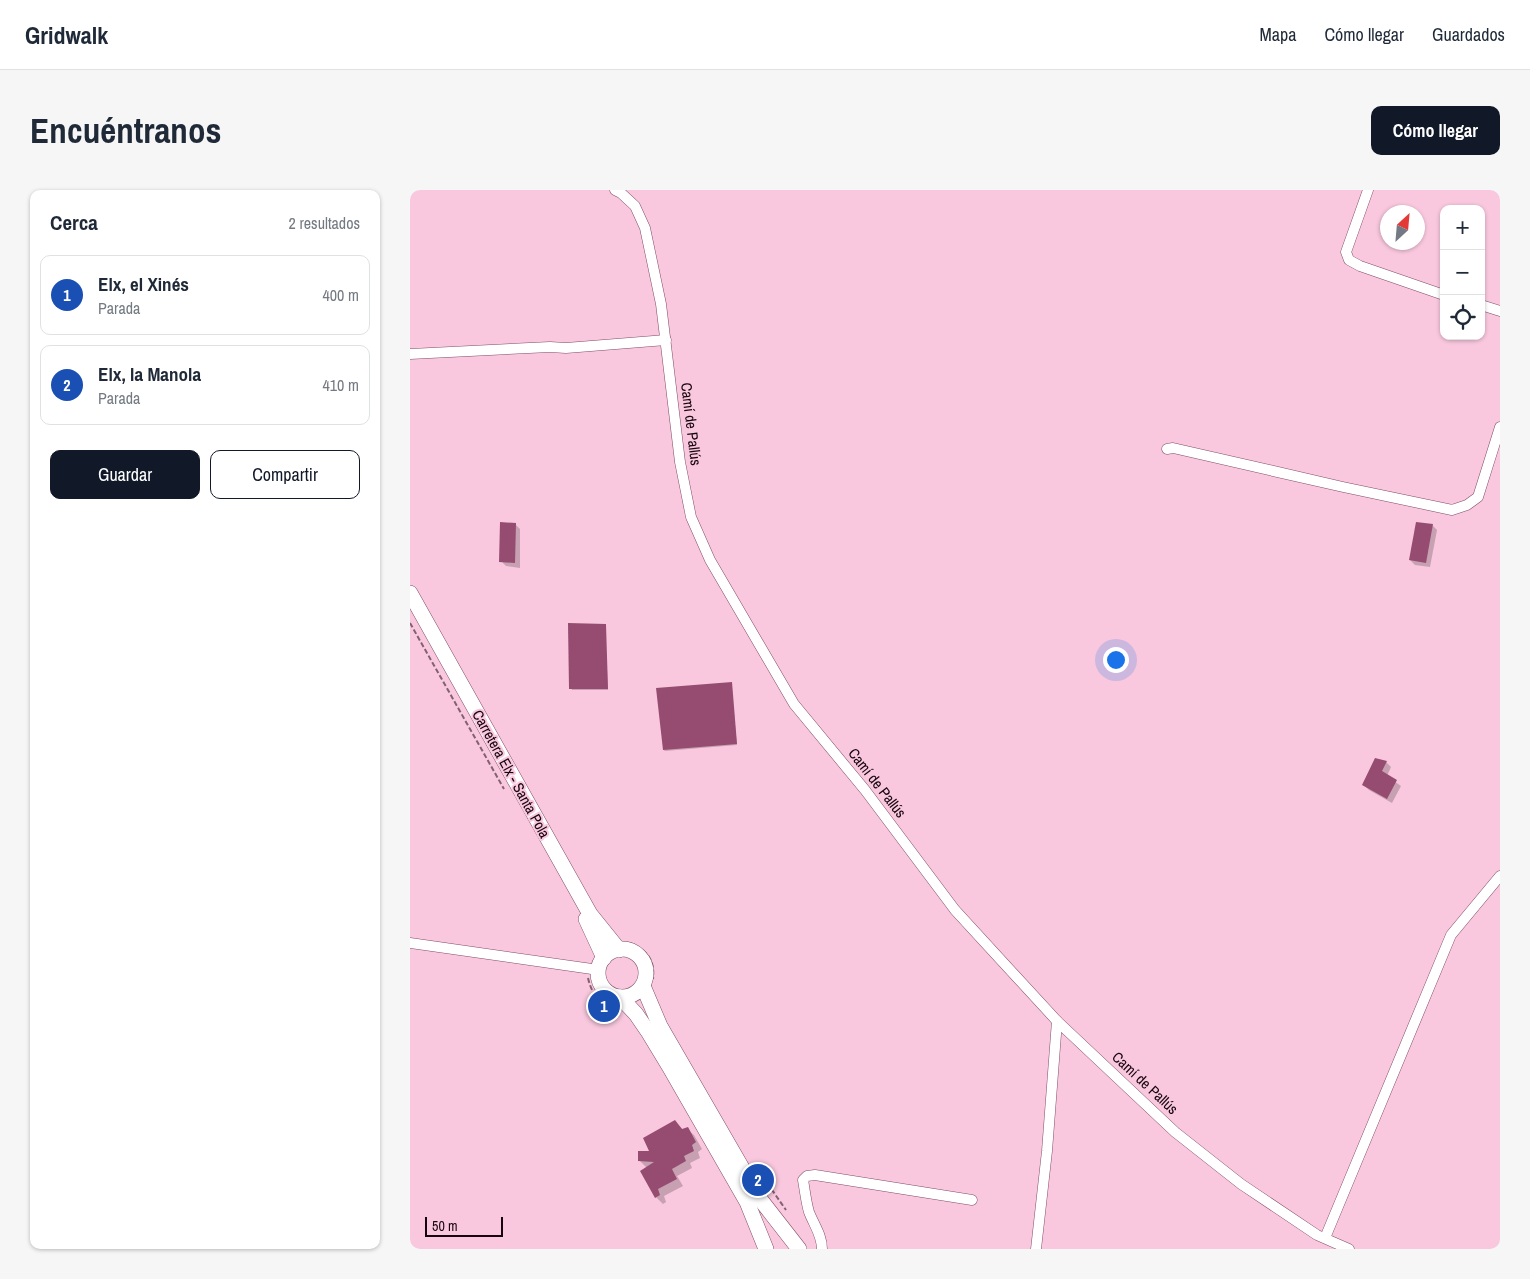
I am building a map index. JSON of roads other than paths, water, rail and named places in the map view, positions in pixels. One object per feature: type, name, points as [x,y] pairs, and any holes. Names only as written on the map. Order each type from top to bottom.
[{"type":"main road","name":"Carretera Elx - Santa Pola","points":[[410,593],[590,914],[619,950]]},
{"type":"main road","name":"Carretera Elx - Santa Pola","points":[[410,609],[591,927],[601,964]]},
{"type":"main road","points":[[620,997],[633,995],[642,986],[646,978],[646,969],[642,961],[636,954],[628,950],[619,950],[611,953],[601,964],[599,977],[604,988],[608,992],[620,997],[645,1027],[747,1202],[766,1249]]},
{"type":"main road","points":[[642,986],[660,1026],[760,1199],[799,1249]]},
{"type":"street","name":"Camí de Pallús","points":[[615,190],[635,206],[645,228],[661,304],[680,462],[691,516],[714,568],[794,704],[866,790],[955,910],[1057,1021],[1175,1132],[1241,1184],[1317,1234],[1349,1249]]},
{"type":"street","points":[[1368,190],[1346,252],[1349,260],[1360,266],[1440,294]]},
{"type":"street","points":[[1485,306],[1500,311]]},
{"type":"street","points":[[410,354],[550,346],[566,348],[666,340]]},
{"type":"street","points":[[1167,449],[1173,448],[1452,510],[1478,497],[1500,427]]},
{"type":"street","points":[[1325,1238],[1451,935],[1500,876]]},
{"type":"street","points":[[410,943],[601,964]]},
{"type":"street","points":[[1036,1249],[1047,1151],[1057,1021]]},
{"type":"street","points":[[822,1249],[822,1239],[809,1211],[803,1180],[807,1176],[815,1175],[972,1200]]},
{"type":"place","name":"Elx, el Xinés","points":[[604,1006]]},
{"type":"place","name":"Elx, la Manola","points":[[758,1180]]}]
